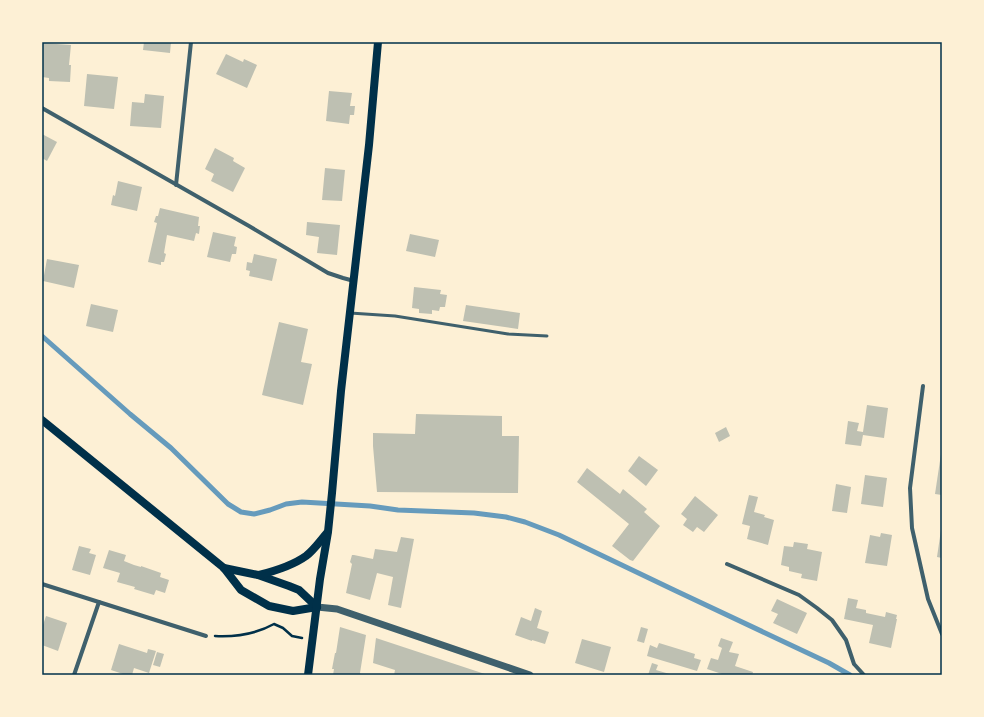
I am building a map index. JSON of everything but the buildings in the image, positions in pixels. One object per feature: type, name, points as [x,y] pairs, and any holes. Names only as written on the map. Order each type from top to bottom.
[{"type":"main road","points":[[308,675],[330,514],[341,391],[369,146],[378,42]]},
{"type":"main road","points":[[42,420],[224,568],[241,590],[269,606],[293,611],[317,607]]},
{"type":"main road","points":[[258,575],[274,572],[306,556],[328,532]]},
{"type":"main road","points":[[224,568],[258,575],[299,590],[317,607]]},
{"type":"street","points":[[176,185],[191,42]]},
{"type":"street","points":[[42,108],[328,272],[354,281]]},
{"type":"street","points":[[923,386],[910,488],[912,528],[928,599],[942,634]]},
{"type":"street","points":[[727,564],[799,595],[832,620],[846,640],[854,664],[864,675]]},
{"type":"street","points":[[42,584],[206,636]]},
{"type":"street","points":[[74,675],[99,602]]},
{"type":"street","points":[[317,607],[337,609],[530,675]]},
{"type":"lane","points":[[350,313],[395,316],[508,334],[547,336]]},
{"type":"path","points":[[206,636],[230,636],[254,632],[274,624],[283,628],[292,636]]},
{"type":"waterway","points":[[42,336],[130,414],[171,448],[228,504],[241,512],[254,514],[286,504],[302,502],[370,506],[398,510],[474,513],[506,517],[525,522],[559,535],[829,663],[850,675]]}]
